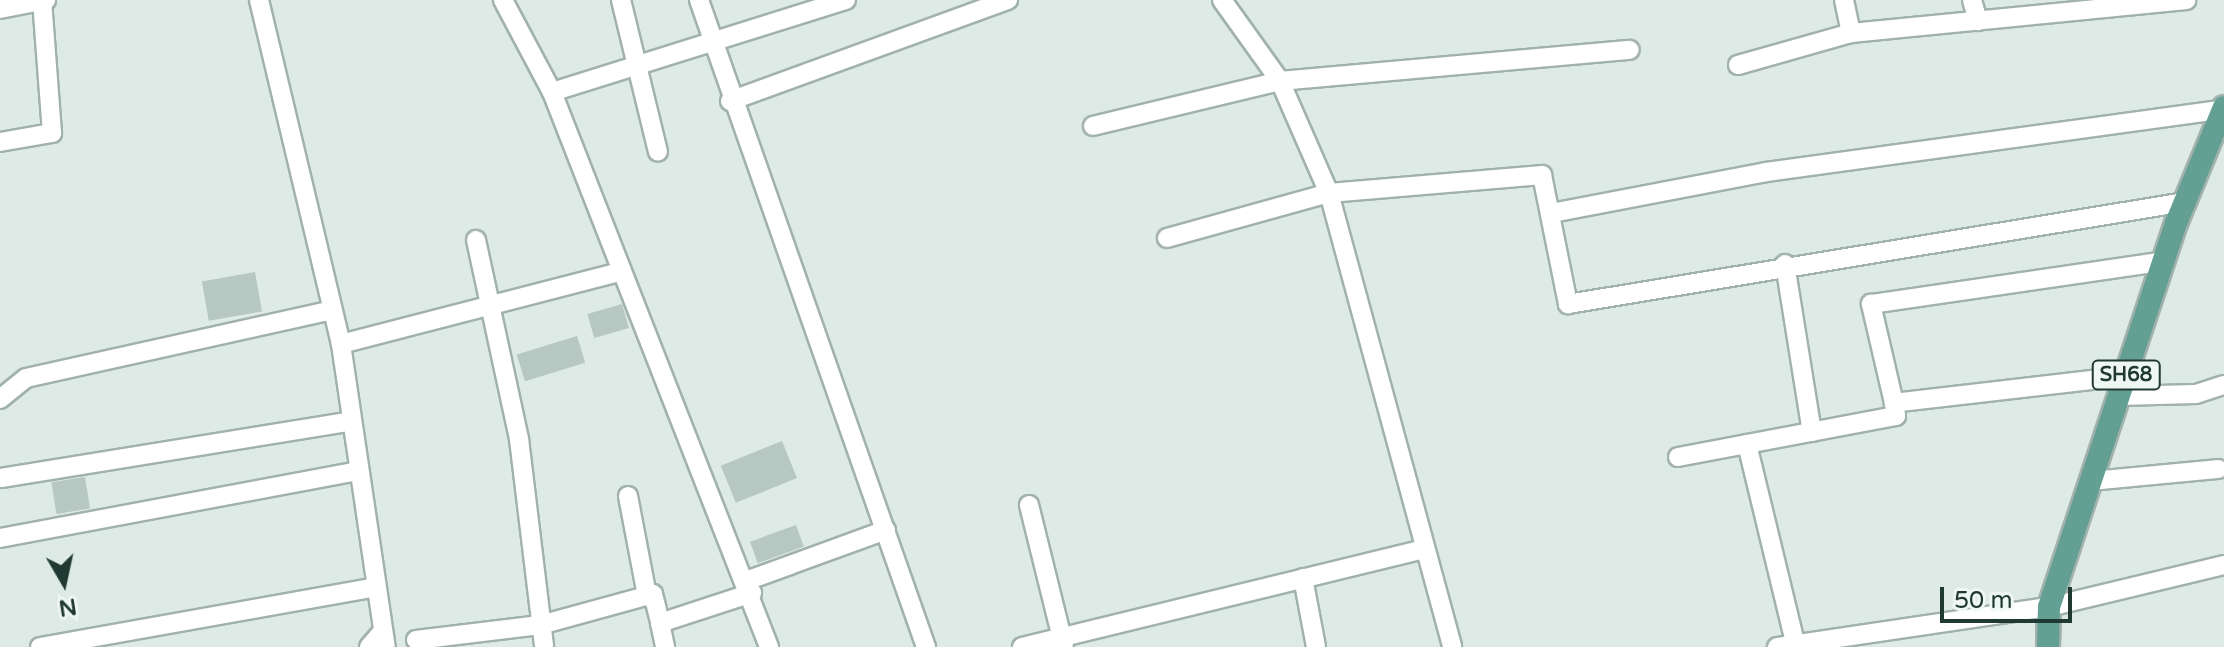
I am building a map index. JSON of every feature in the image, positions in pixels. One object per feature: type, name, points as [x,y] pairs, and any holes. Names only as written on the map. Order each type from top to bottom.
[{"type":"main road","name":"SH68","points":[[2048,647],[2049,607],[2164,261],[2224,108]]},
{"type":"street","points":[[0,142],[52,133],[44,0],[5,5]]},
{"type":"street","points":[[259,0],[341,344],[372,588],[384,639],[369,647]]},
{"type":"street","points":[[503,0],[552,92],[620,272],[749,587],[769,647]]},
{"type":"street","points":[[621,0],[658,152]]},
{"type":"street","points":[[699,0],[709,44],[926,647]]},
{"type":"street","points":[[552,92],[846,0]]},
{"type":"street","points":[[730,101],[1008,0]]},
{"type":"street","points":[[1222,0],[1280,81],[1329,193],[1452,647]]},
{"type":"street","points":[[1844,0],[1851,33]]},
{"type":"street","points":[[1972,0],[1978,21]]},
{"type":"street","points":[[1738,65],[1851,33],[2186,0]]},
{"type":"street","points":[[1093,126],[1280,81],[1630,50]]},
{"type":"street","points":[[1552,213],[1766,172],[2224,108]]},
{"type":"street","points":[[1167,238],[1329,193],[1542,175],[1568,304],[1785,264],[2185,202]]},
{"type":"street","points":[[476,240],[495,308],[544,647]]},
{"type":"street","points":[[1678,457],[1896,416],[1871,304],[2164,261]]},
{"type":"street","points":[[1785,264],[1812,432]]},
{"type":"street","points":[[341,344],[495,308],[620,272]]},
{"type":"street","points":[[0,399],[26,378],[333,310]]},
{"type":"street","points":[[1894,403],[2122,386],[2196,394],[2224,385]]},
{"type":"street","points":[[1,478],[351,421]]},
{"type":"street","points":[[1747,444],[1786,645],[2049,607],[2224,565]]},
{"type":"street","points":[[2091,481],[2218,469]]},
{"type":"street","points":[[0,538],[357,471]]},
{"type":"street","points":[[628,496],[647,596]]},
{"type":"street","points":[[1029,505],[1063,641]]},
{"type":"street","points":[[660,623],[886,530]]},
{"type":"street","points":[[1022,647],[1063,641],[1423,549]]},
{"type":"street","points":[[1303,578],[1316,647]]},
{"type":"street","points":[[40,647],[101,642],[372,588]]},
{"type":"street","points":[[416,640],[540,625],[653,594],[665,647]]},
{"type":"building","points":[[255,272],[262,311],[209,321],[202,281]]},
{"type":"building","points":[[622,304],[629,328],[594,338],[587,314]]},
{"type":"building","points":[[577,336],[585,363],[525,381],[517,354]]},
{"type":"building","points":[[782,441],[797,478],[736,503],[721,466]]},
{"type":"building","points":[[85,477],[90,509],[56,514],[51,482]]},
{"type":"building","points":[[796,525],[804,547],[758,563],[750,542]]}]
